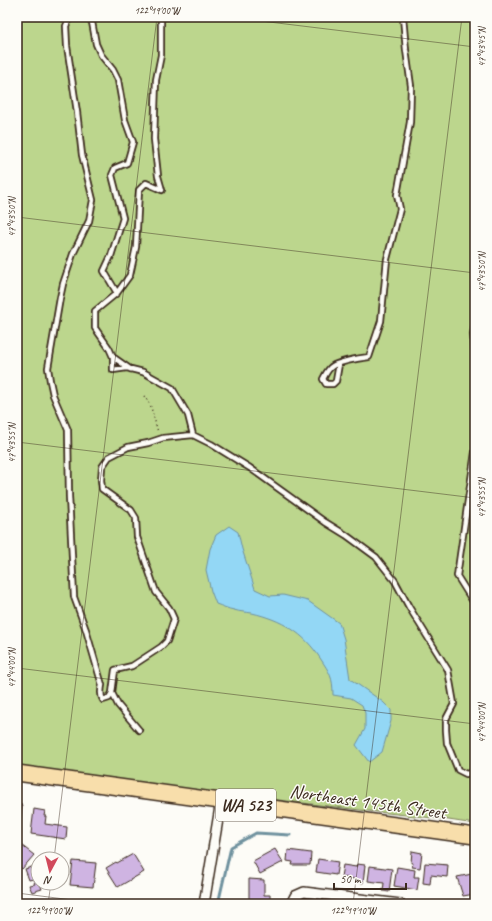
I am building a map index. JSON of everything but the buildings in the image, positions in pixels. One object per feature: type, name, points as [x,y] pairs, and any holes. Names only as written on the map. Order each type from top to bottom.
[{"type":"main road","name":"Northeast 145th Street","points":[[17,773],[475,836]]},
{"type":"street","points":[[204,904],[221,801]]},
{"type":"street","points":[[293,900],[304,892],[400,904]]},
{"type":"lane","points":[[70,17],[66,26],[67,46],[82,155],[93,200],[89,221],[73,254],[63,284],[48,368],[54,395],[68,430],[69,496],[74,597],[86,630],[102,685],[102,698],[104,700],[109,698],[112,693],[115,670],[132,666],[147,657],[167,641],[174,619],[169,608],[156,592],[137,537],[136,518],[131,510],[102,489],[102,467],[109,457],[128,447],[148,444],[160,439],[192,435],[211,444],[250,468],[318,518],[346,535],[376,557],[395,581],[409,607],[448,670],[454,704],[446,719],[447,743],[458,770],[466,774],[475,772]]},
{"type":"lane","points":[[87,17],[92,22],[96,44],[101,55],[113,70],[118,80],[125,120],[133,142],[127,163],[115,168],[112,175],[123,218],[111,256],[104,271],[117,293]]},
{"type":"lane","points":[[161,17],[161,55],[156,80],[154,139],[158,176],[162,190],[146,183],[139,190],[136,247],[130,275],[117,293],[95,311],[95,328],[109,348],[113,357],[113,370],[126,368],[143,372],[172,388],[188,415],[192,435]]},
{"type":"lane","points":[[339,364],[336,381],[333,384],[326,384],[323,379],[331,367],[339,364],[353,360],[369,357],[381,321],[387,259],[400,209],[397,195],[410,122],[411,86],[403,17]]},
{"type":"lane","points":[[475,324],[473,334],[475,351]]},
{"type":"lane","points":[[113,357],[130,369]]},
{"type":"lane","points":[[475,452],[457,576],[472,600],[475,600]]},
{"type":"lane","points":[[112,693],[118,705],[139,730]]},
{"type":"path","points":[[17,49],[17,55]]},
{"type":"path","points":[[144,396],[150,404],[160,439]]},
{"type":"green space","points":[[17,17],[475,17],[475,824],[17,768]]},
{"type":"water","points":[[229,526],[238,532],[255,589],[270,596],[283,595],[308,601],[339,623],[344,639],[350,679],[383,702],[391,710],[391,721],[382,752],[369,762],[356,745],[365,729],[365,713],[362,705],[351,698],[333,695],[332,679],[329,672],[307,641],[291,629],[273,619],[252,613],[232,610],[216,604],[206,570],[210,549],[216,535]]},
{"type":"waterway","points":[[218,904],[231,847],[256,833],[290,835]]}]
